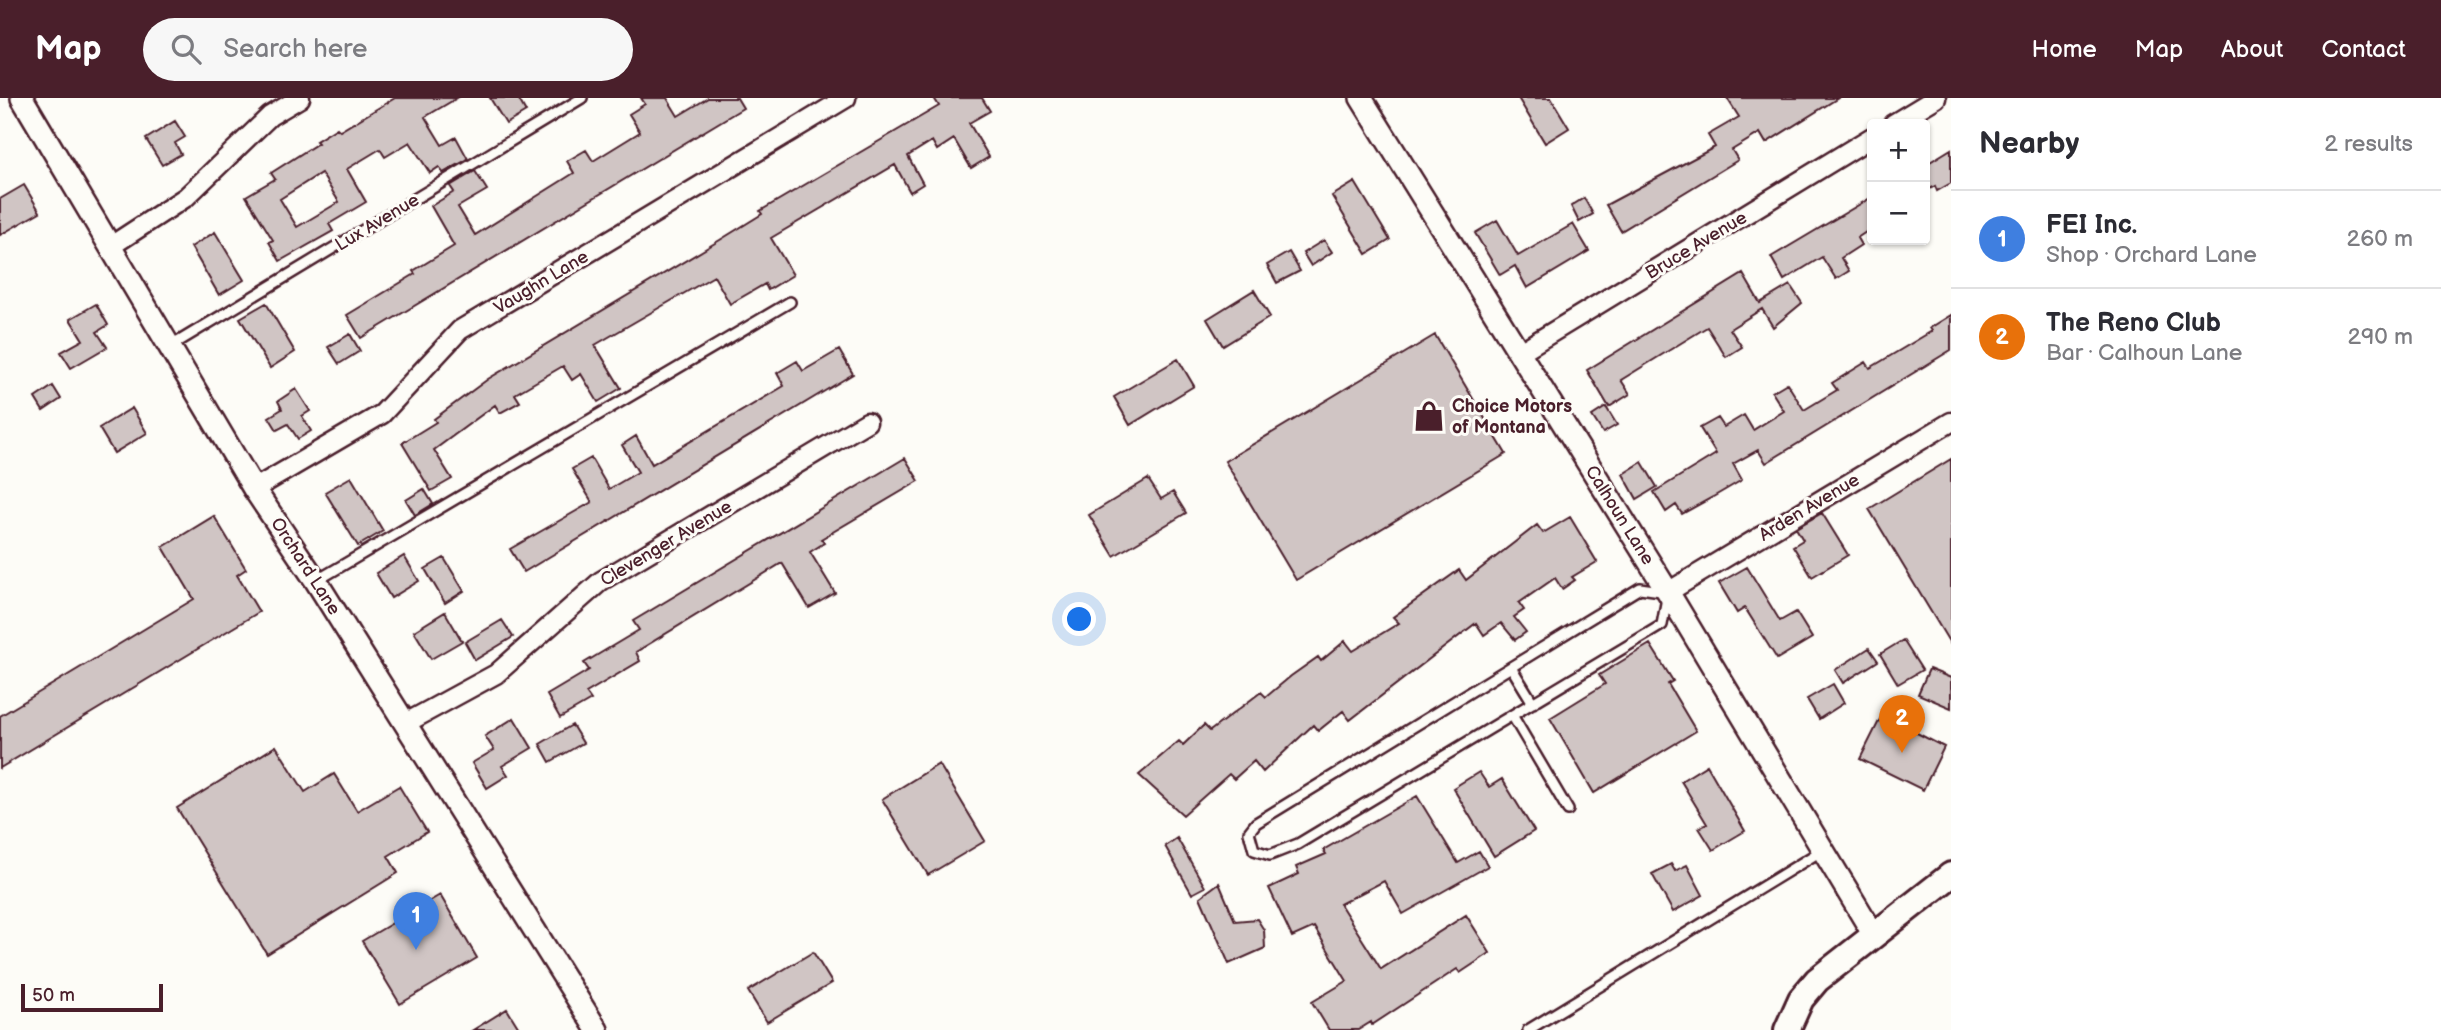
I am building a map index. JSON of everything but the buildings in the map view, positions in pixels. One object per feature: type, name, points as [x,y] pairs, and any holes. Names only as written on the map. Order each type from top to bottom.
[{"type":"main road","points":[[1787,1030],[1809,989],[1951,875]]},
{"type":"street","name":"Orchard Lane","points":[[22,98],[254,489],[316,581],[597,1030]]},
{"type":"street","points":[[111,246],[186,197],[270,116],[300,98]]},
{"type":"street","name":"Vaughn Lane","points":[[254,489],[382,414],[460,330],[846,98]]},
{"type":"street","name":"Calhoun Lane","points":[[1361,98],[1668,592],[1821,851],[1874,935]]},
{"type":"street","points":[[1901,119],[1936,98]]},
{"type":"street","name":"Bruce Avenue","points":[[1520,352],[1867,140]]},
{"type":"street","name":"Clevenger Avenue","points":[[406,723],[496,674],[601,581],[867,422]]},
{"type":"street","name":"Arden Avenue","points":[[1668,592],[1951,422]]},
{"type":"lane","name":"Lux Avenue","points":[[171,346],[583,98]]},
{"type":"lane","points":[[316,581],[790,302]]},
{"type":"lane","points":[[1640,588],[1668,592],[1662,625],[1281,854],[1261,853],[1249,841],[1249,832],[1256,823],[1640,588]]},
{"type":"lane","points":[[1511,667],[1533,703]]},
{"type":"lane","points":[[1512,715],[1568,810]]},
{"type":"lane","points":[[1528,1030],[1821,851]]},
{"type":"place","name":"Choice Motors of Montana","points":[[1429,416]]},
{"type":"place","name":"The Reno Club","points":[[1902,753]]},
{"type":"place","name":"FEI Inc.","points":[[416,950]]}]
